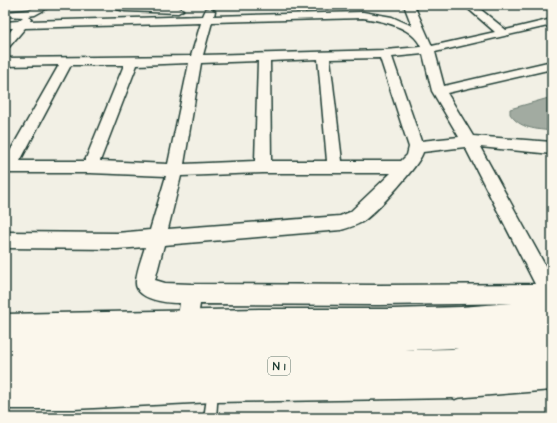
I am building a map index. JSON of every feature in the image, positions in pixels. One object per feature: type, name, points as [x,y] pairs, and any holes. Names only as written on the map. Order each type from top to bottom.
[{"type":"highway","name":"N 1","points":[[5,345],[35,336],[231,341],[444,336],[552,329]]},
{"type":"highway","name":"N 1","points":[[5,373],[212,378],[453,373],[552,354]]},
{"type":"street","points":[[5,14],[31,13],[48,5]]},
{"type":"street","points":[[122,5],[121,7],[125,8],[209,16],[309,6]]},
{"type":"street","points":[[409,5],[425,44],[439,91],[469,141],[551,301]]},
{"type":"street","points":[[469,5],[504,34]]},
{"type":"street","points":[[548,5],[552,6]]},
{"type":"street","points":[[5,45],[31,13]]},
{"type":"street","points":[[5,25],[209,16],[363,15],[384,18],[408,27],[425,44]]},
{"type":"street","points":[[209,16],[196,59],[175,170],[145,282],[147,287],[153,291],[191,294],[378,295],[551,301]]},
{"type":"street","points":[[5,62],[132,62],[385,54],[425,44],[504,34],[552,22]]},
{"type":"street","points":[[5,240],[117,240],[341,223],[356,217],[387,188],[414,157],[416,147],[385,54]]},
{"type":"street","points":[[324,56],[335,167]]},
{"type":"street","points":[[263,167],[264,58]]},
{"type":"street","points":[[67,62],[7,167],[90,167],[175,170],[263,167],[404,167]]},
{"type":"street","points":[[90,167],[132,62]]},
{"type":"street","points":[[439,91],[552,65]]},
{"type":"street","points":[[416,147],[469,141],[552,148]]},
{"type":"street","points":[[187,323],[191,294]]},
{"type":"street","points":[[5,327],[35,336],[187,323],[453,320],[551,301]]},
{"type":"street","points":[[453,373],[552,376]]},
{"type":"street","points":[[5,395],[74,395],[212,378]]},
{"type":"lane","points":[[210,418],[212,378]]},
{"type":"shaded area","points":[[552,97],[552,131],[534,129],[523,125],[514,119],[510,114],[510,109]]}]
